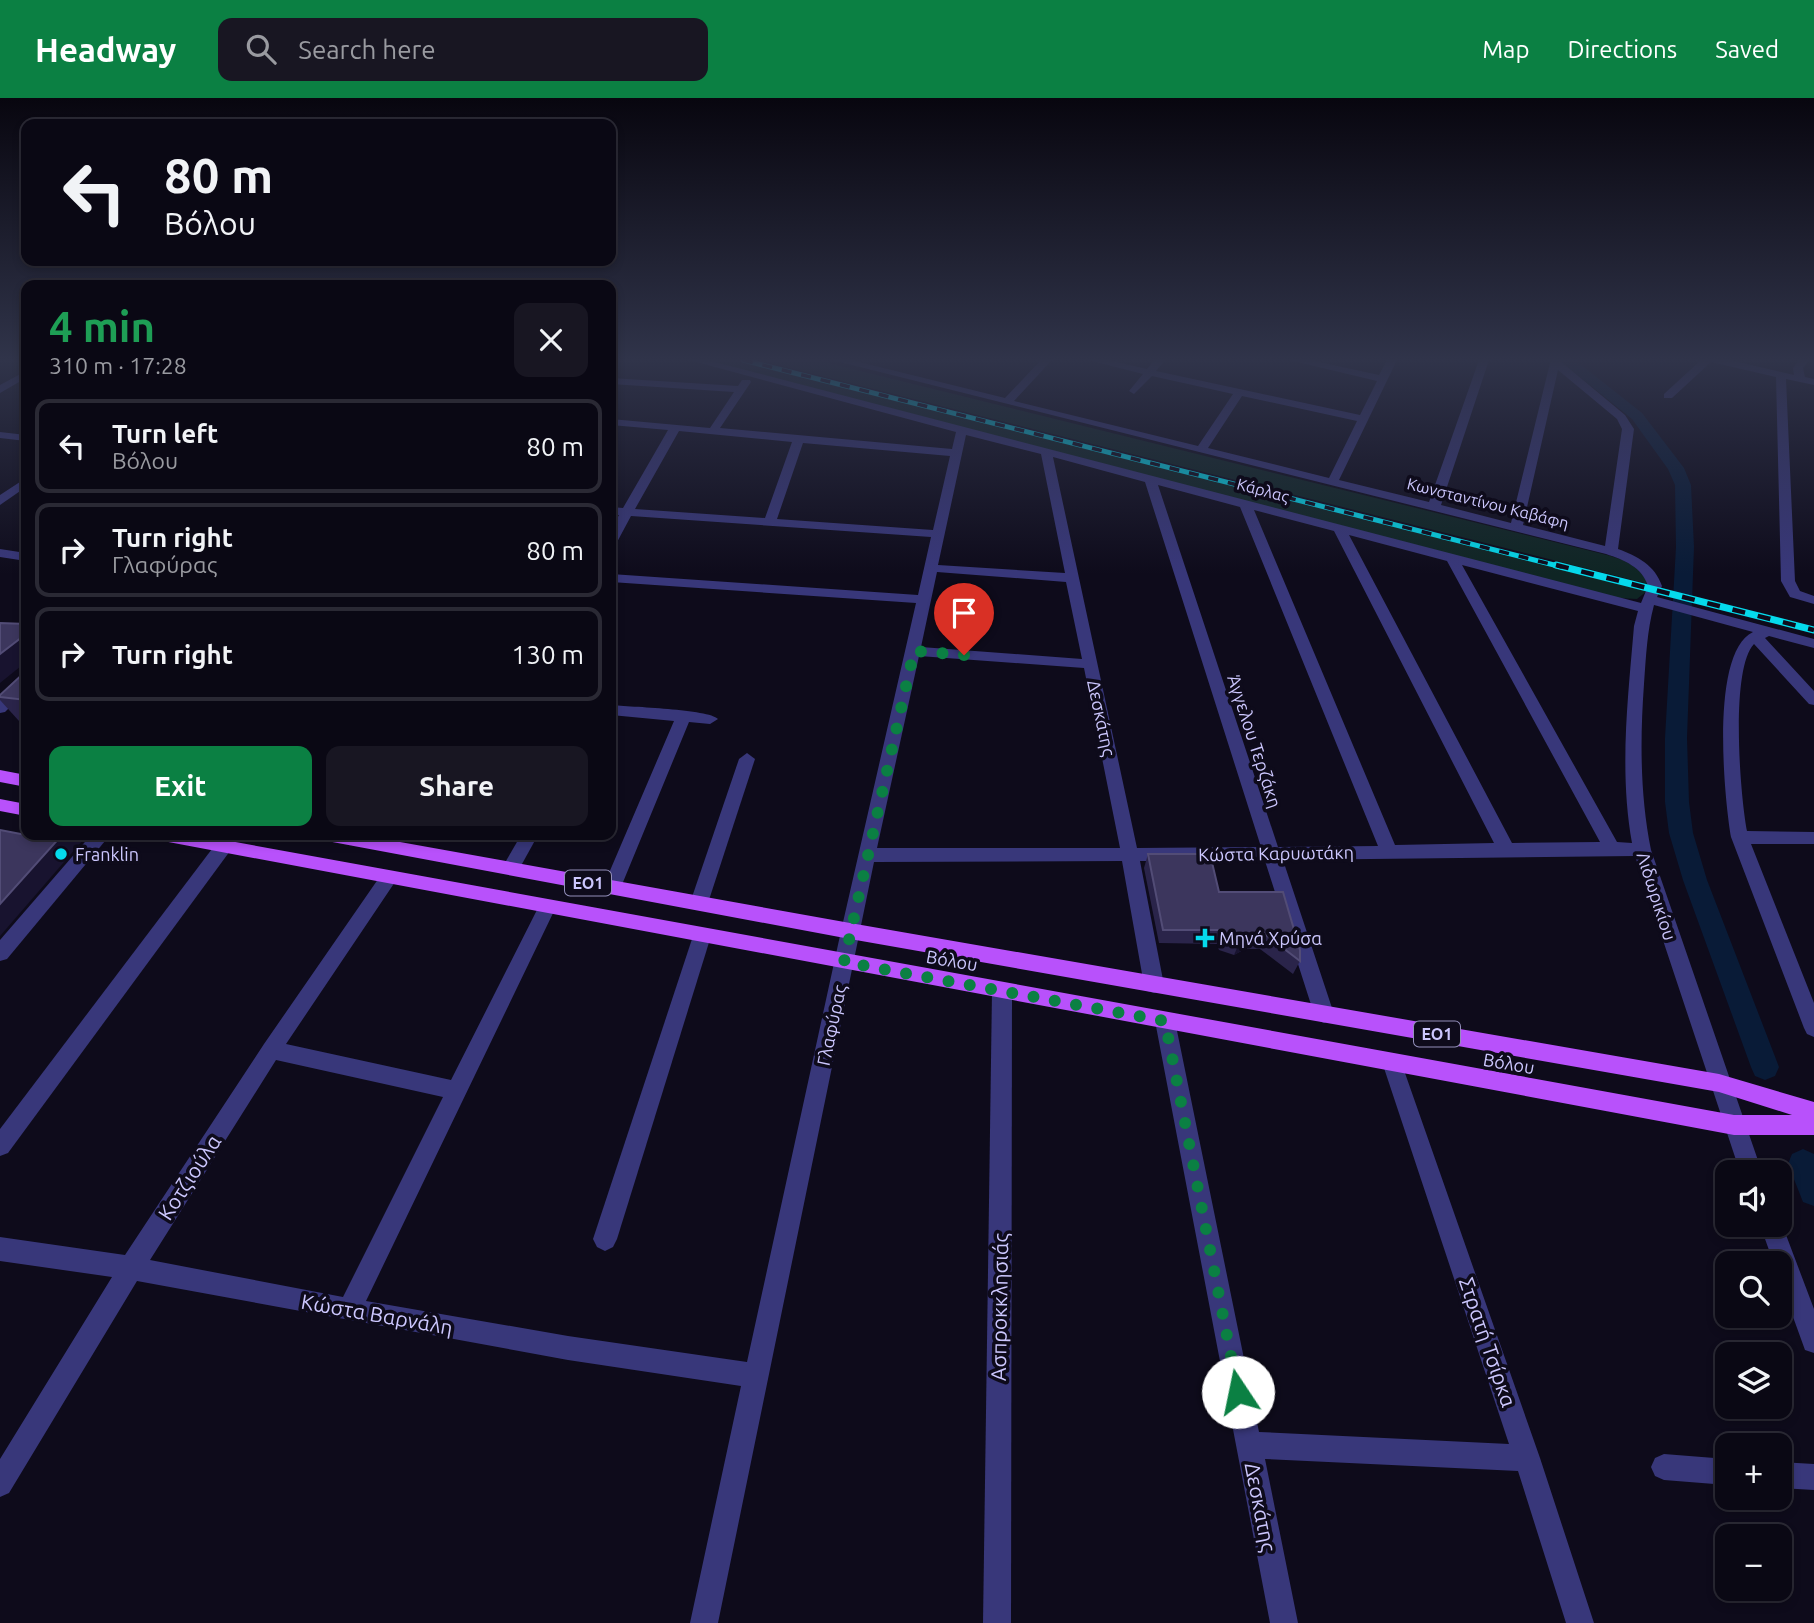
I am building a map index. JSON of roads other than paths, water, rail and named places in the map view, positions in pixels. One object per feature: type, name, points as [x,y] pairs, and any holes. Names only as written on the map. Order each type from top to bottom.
[{"type":"main road","points":[[0,776],[21,780]]},
{"type":"main road","points":[[0,805],[21,809]]},
{"type":"main road","name":"Βόλου","points":[[191,840],[1734,1125]]},
{"type":"main road","name":"Βόλου","points":[[383,840],[511,869],[1719,1083]]},
{"type":"main road","name":"ΕΟ1","points":[[1719,1083],[1814,1112]]},
{"type":"main road","name":"ΕΟ1","points":[[1734,1125],[1814,1125]]},
{"type":"street","points":[[616,532],[673,431]]},
{"type":"street","points":[[715,431],[955,453]]},
{"type":"street","name":"Γλαφύρας","points":[[704,1623],[850,930],[961,431]]},
{"type":"street","name":"Κάρλας","points":[[970,431],[1452,558],[1731,621],[1761,634],[1814,644]]},
{"type":"street","name":"Κωνσταντίνου Καβάφη","points":[[1125,431],[1611,551],[1635,561],[1650,574],[1655,586],[1652,603]]},
{"type":"street","points":[[1201,450],[1213,431]]},
{"type":"street","points":[[1332,482],[1357,431]]},
{"type":"street","points":[[1434,508],[1458,431]]},
{"type":"street","points":[[1516,527],[1537,431]]},
{"type":"street","points":[[1611,551],[1628,431]]},
{"type":"street","points":[[1783,431],[1788,581],[1791,590],[1814,600]]},
{"type":"street","points":[[0,435],[21,437]]},
{"type":"street","points":[[770,522],[798,440]]},
{"type":"street","name":"Δεσκάτης","points":[[1046,452],[1130,855],[1154,985]]},
{"type":"street","name":"Άγγελου Τερζάκη","points":[[1150,479],[1324,1014]]},
{"type":"street","points":[[0,501],[21,487]]},
{"type":"street","points":[[1245,503],[1389,852]]},
{"type":"street","points":[[616,511],[938,534]]},
{"type":"street","points":[[1339,529],[1506,849]]},
{"type":"street","points":[[0,553],[21,556]]},
{"type":"street","points":[[1452,558],[1612,848]]},
{"type":"street","points":[[932,568],[1073,578]]},
{"type":"street","points":[[616,578],[925,600]]},
{"type":"street","name":"Λιδωρικίου","points":[[1652,603],[1641,626],[1632,746],[1636,818],[1642,850],[1747,1160]]},
{"type":"street","points":[[1814,700],[1761,634],[1738,654],[1731,739],[1734,806],[1740,837],[1814,1028]]},
{"type":"street","points":[[914,651],[1091,664]]},
{"type":"street","points":[[0,708],[21,688]]},
{"type":"street","points":[[616,710],[710,719]]},
{"type":"street","points":[[612,887],[684,715]]},
{"type":"street","points":[[699,903],[747,759]]},
{"type":"street","points":[[1740,837],[1814,838]]},
{"type":"street","points":[[0,953],[97,840]]},
{"type":"street","points":[[511,869],[526,840]]},
{"type":"street","points":[[0,1146],[225,846]]},
{"type":"street","name":"Κώστα Καρυωτάκη","points":[[868,855],[1272,854],[1612,848],[1642,850]]},
{"type":"street","name":"Κοτζιούλα","points":[[0,1484],[131,1268],[271,1050],[389,877]]},
{"type":"street","points":[[349,1310],[547,907]]},
{"type":"street","points":[[605,1239],[702,936]]},
{"type":"street","name":"Ασπροκκλησιάς","points":[[997,1623],[1002,991]]},
{"type":"street","name":"Δεσκάτης","points":[[1165,1021],[1284,1623]]},
{"type":"street","points":[[271,1050],[458,1091]]},
{"type":"street","name":"Στρατή Τσίρκα","points":[[1392,1062],[1527,1458],[1580,1623]]},
{"type":"street","points":[[1775,1237],[1814,1341]]},
{"type":"street","name":"Κώστα Βαρνάλη","points":[[0,1249],[131,1268],[568,1348],[755,1376]]},
{"type":"street","points":[[1249,1445],[1527,1458]]},
{"type":"street","points":[[1664,1467],[1715,1471]]},
{"type":"street","points":[[1792,1476],[1814,1477]]},
{"type":"waterway","points":[[1648,431],[1676,468],[1683,485],[1685,547],[1676,738],[1677,802],[1681,833],[1695,880],[1765,1067]]},
{"type":"waterway","points":[[1803,1164],[1814,1191]]},
{"type":"railway","points":[[1025,431],[1562,567]]},
{"type":"railway","points":[[1556,565],[1814,630]]},
{"type":"place","name":"Franklin","points":[[61,854]]},
{"type":"place","name":"Μηνά Χρύσα","points":[[1205,938]]}]
